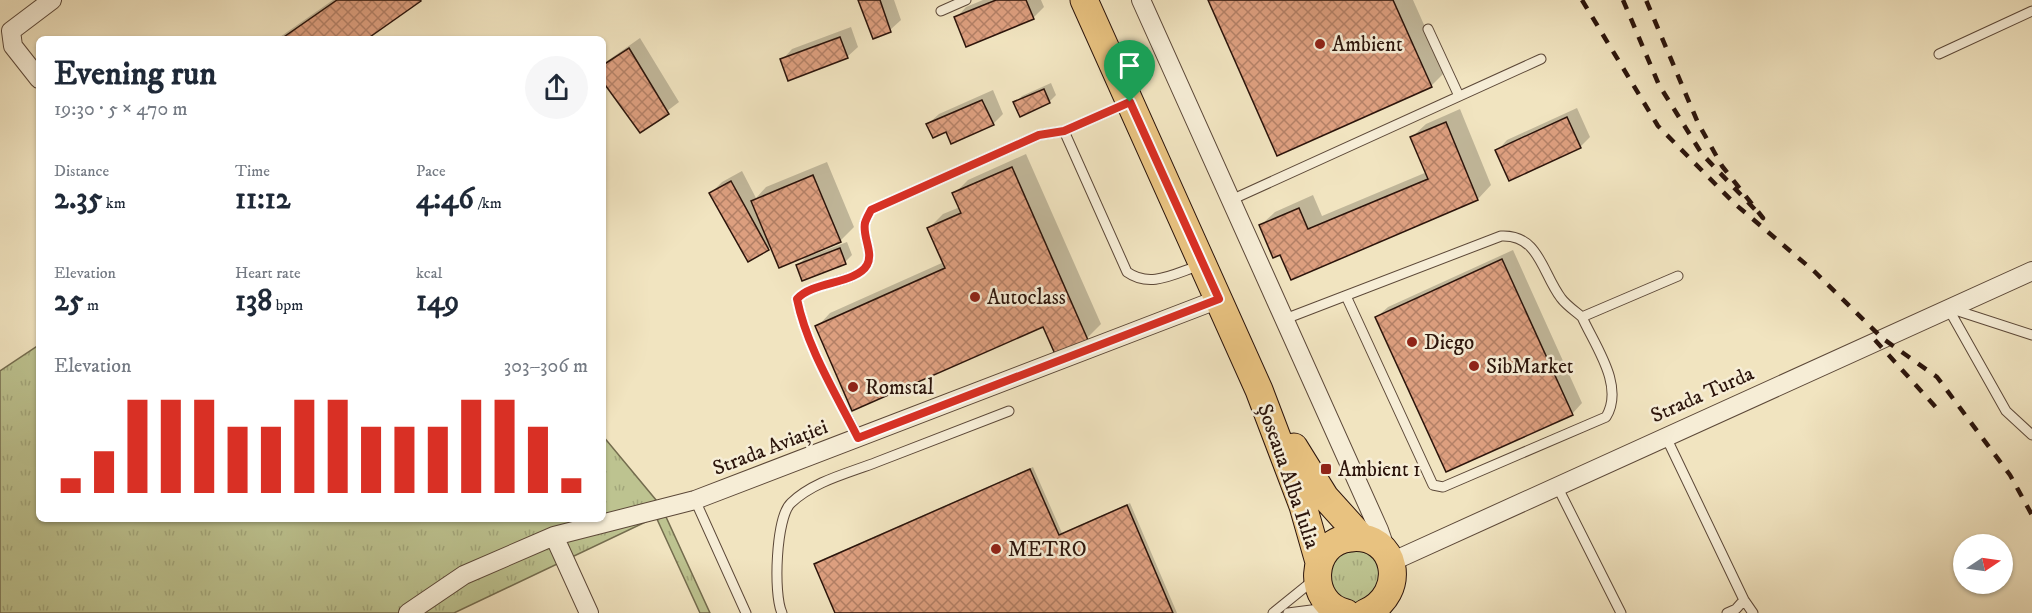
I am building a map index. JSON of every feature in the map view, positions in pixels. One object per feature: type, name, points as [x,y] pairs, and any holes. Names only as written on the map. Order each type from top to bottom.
[{"type":"main road","name":"Șoseaua Alba Iulia","points":[[1084,0],[1259,390],[1303,506],[1318,570]]},
{"type":"main road","name":"Șoseaua Alba Iulia","points":[[1259,390],[1325,497],[1366,530]]},
{"type":"main road","points":[[1366,530],[1389,558],[1393,583],[1356,610],[1321,594],[1318,570],[1326,550],[1336,542],[1366,530]]},
{"type":"street","points":[[36,75],[13,46],[11,31],[52,0]]},
{"type":"street","points":[[1142,0],[1285,319],[1366,530]]},
{"type":"street","name":"Strada Turda","points":[[1389,558],[1557,486],[1665,435],[2032,271]]},
{"type":"street","name":"Strada Aviației","points":[[408,613],[464,575],[554,536],[695,500],[1219,299]]},
{"type":"street","points":[[554,536],[589,613]]},
{"type":"lane","points":[[941,11],[966,0]]},
{"type":"lane","points":[[1938,54],[2032,11]]},
{"type":"lane","points":[[1428,29],[1459,96]]},
{"type":"lane","points":[[1231,200],[1541,59]]},
{"type":"lane","points":[[858,438],[827,377],[800,314],[797,299],[803,292],[858,273],[866,267],[869,259],[865,224],[871,210],[1039,135],[1064,131],[1130,102]]},
{"type":"lane","points":[[1064,131],[1127,272],[1138,280],[1149,282],[1203,264]]},
{"type":"lane","points":[[1285,319],[1501,236],[1513,235],[1530,243],[1561,299],[1582,316],[1613,384],[1612,406],[1606,417],[1443,487],[1433,485],[1346,296]]},
{"type":"lane","points":[[1582,316],[1678,276]]},
{"type":"lane","points":[[1948,308],[2032,335]]},
{"type":"lane","points":[[1948,308],[2006,411],[2032,435]]},
{"type":"lane","points":[[782,613],[777,602],[775,577],[784,519],[789,505],[821,483],[1009,411]]},
{"type":"lane","points":[[1665,435],[1744,600],[1753,613]]},
{"type":"lane","points":[[1557,486],[1621,613]]},
{"type":"lane","points":[[695,500],[746,613]]},
{"type":"lane","points":[[1273,613],[1318,570]]},
{"type":"lane","points":[[1727,613],[1736,609],[1744,600]]},
{"type":"lane","points":[[1288,613],[1356,610]]},
{"type":"green space","points":[[36,347],[36,522],[606,522],[606,440],[661,506],[710,613],[700,613],[656,517],[454,613],[0,613],[0,371]]},
{"type":"green space","points":[[1370,550],[1385,574],[1363,606],[1343,605],[1324,570],[1335,553]]},
{"type":"building","points":[[337,0],[421,1],[371,36],[285,36]]},
{"type":"building","points":[[858,0],[880,0],[891,32],[873,39]]},
{"type":"building","points":[[996,0],[1026,0],[1034,19],[966,47],[954,17]]},
{"type":"building","name":"Ambient","points":[[1208,0],[1393,0],[1432,87],[1277,156]]},
{"type":"building","points":[[840,37],[848,58],[788,81],[780,59]]},
{"type":"building","points":[[629,48],[669,114],[640,133],[606,86],[606,63]]},
{"type":"building","points":[[1044,89],[1050,103],[1020,117],[1013,102]]},
{"type":"building","points":[[982,100],[994,125],[951,144],[946,132],[933,138],[926,124]]},
{"type":"building","points":[[1567,117],[1581,148],[1509,181],[1495,150]]},
{"type":"building","points":[[1446,122],[1478,200],[1291,280],[1280,255],[1273,258],[1259,225],[1299,208],[1308,229],[1428,179],[1410,137]]},
{"type":"building","name":"Autoclass","points":[[1012,167],[1088,340],[1055,354],[1043,327],[852,411],[815,326],[945,268],[927,228],[961,213],[952,193]]},
{"type":"building","points":[[813,175],[841,242],[779,268],[751,201]]},
{"type":"building","points":[[731,181],[769,250],[748,262],[709,193]]},
{"type":"building","points":[[840,248],[846,264],[802,281],[796,265]]},
{"type":"building","name":"SibMarket","points":[[1502,259],[1573,415],[1446,472],[1375,317]]},
{"type":"building","name":"METRO","points":[[1030,469],[1059,535],[1127,505],[1173,613],[835,613],[814,564]]},
{"type":"railway","points":[[1582,0],[1658,126],[1735,204],[1815,272],[1882,338],[1937,377],[2010,475],[2032,515]]},
{"type":"railway","points":[[1623,0],[1659,85],[1702,154],[1763,218],[1722,166],[1698,123],[1646,0]]},
{"type":"railway","points":[[1875,340],[1942,414]]},
{"type":"place","name":"Ambient","points":[[1320,44]]},
{"type":"place","name":"Autoclass","points":[[975,297]]},
{"type":"place","name":"Diego","points":[[1412,342]]},
{"type":"place","name":"SibMarket","points":[[1474,366]]},
{"type":"place","name":"Romstal","points":[[853,387]]},
{"type":"place","name":"Ambient 1","points":[[1326,469]]},
{"type":"place","name":"METRO","points":[[996,549]]},
{"type":"route","points":[[1130,102],[1219,299],[858,438],[827,377],[800,314],[797,299],[803,292],[858,273],[866,267],[869,259],[865,224],[871,210],[1004,153],[1039,135],[1064,131],[1130,102]]}]
